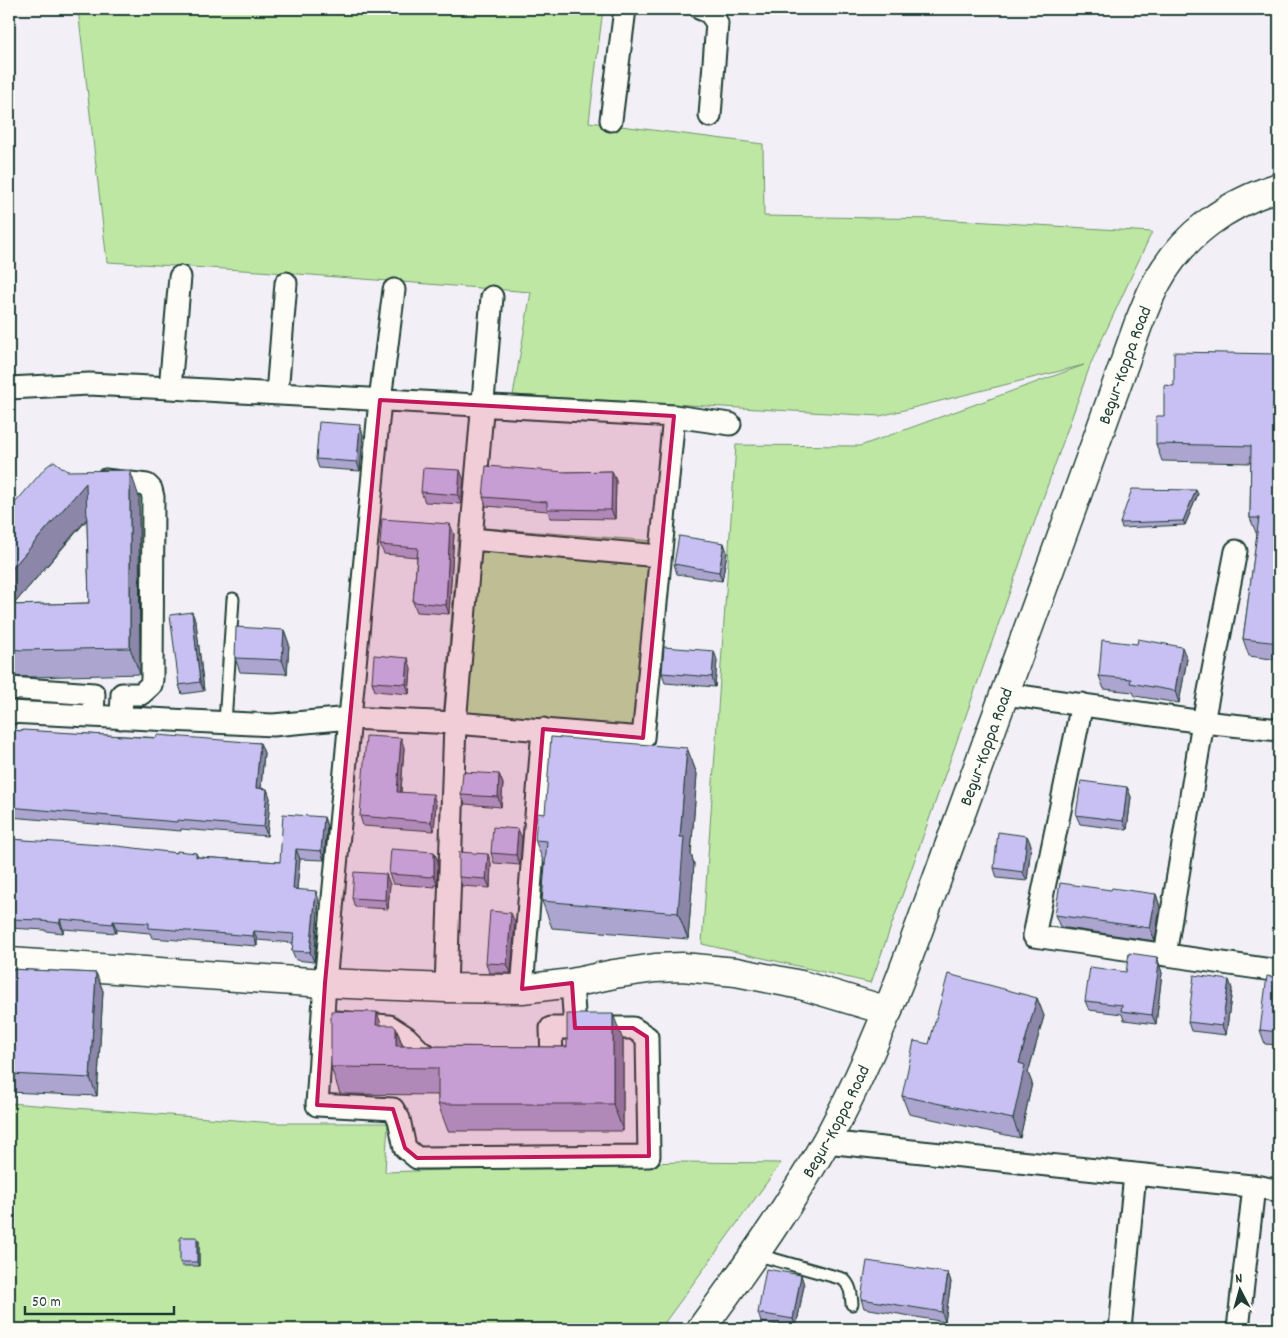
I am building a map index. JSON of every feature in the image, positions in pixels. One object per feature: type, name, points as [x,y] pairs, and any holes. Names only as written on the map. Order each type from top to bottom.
[{"type":"main road","name":"Begur-Koppa Road","points":[[701,1329],[755,1254],[825,1142],[853,1088],[888,1011],[1138,325],[1156,282],[1173,257],[1205,225],[1237,203],[1279,187]]},
{"type":"main road","points":[[9,962],[325,983],[522,989],[572,983],[655,968],[682,966],[736,972],[801,985],[888,1011]]},
{"type":"street","points":[[611,120],[625,9]]},
{"type":"street","points":[[700,9],[709,12],[717,22],[710,116]]},
{"type":"street","points":[[170,388],[180,277]]},
{"type":"street","points":[[277,394],[286,282]]},
{"type":"street","points":[[394,290],[380,400],[325,983],[317,1105],[394,1109],[399,1119],[405,1148],[417,1158],[649,1156],[647,1037],[633,1028],[551,1028],[552,1060],[514,1061]]},
{"type":"street","points":[[446,988],[455,723],[492,297]]},
{"type":"street","points":[[9,388],[89,384],[170,388],[674,416],[730,424]]},
{"type":"street","points":[[9,712],[273,725],[350,718],[543,729],[643,738],[659,556],[674,416]]},
{"type":"street","points":[[9,688],[94,694],[141,694],[151,685],[153,497],[151,489],[147,485],[89,478]]},
{"type":"street","points":[[471,539],[659,556]]},
{"type":"street","points":[[1165,955],[1203,722],[1236,551]]},
{"type":"street","points":[[92,716],[94,694]]},
{"type":"street","points":[[121,718],[122,694]]},
{"type":"street","points":[[1005,694],[1203,722],[1279,730]]},
{"type":"street","points":[[1082,704],[1034,936],[1279,971]]},
{"type":"street","points":[[522,989],[543,729]]},
{"type":"street","points":[[572,983],[575,1028]]},
{"type":"street","points":[[323,1021],[389,1026],[406,1037],[422,1053],[438,1061],[457,1061]]},
{"type":"street","points":[[825,1142],[1254,1186],[1279,1191]]},
{"type":"street","points":[[1120,1329],[1135,1174]]},
{"type":"street","points":[[1238,1329],[1254,1186]]},
{"type":"lane","points":[[225,723],[232,599]]},
{"type":"lane","points":[[755,1254],[843,1279],[848,1283],[852,1304]]},
{"type":"highlighted area","points":[[380,400],[674,416],[643,738],[543,729],[522,989],[572,983],[575,1028],[633,1028],[647,1037],[649,1156],[417,1158],[405,1148],[393,1109],[317,1105],[325,983]]},
{"type":"green space","points":[[78,9],[603,9],[589,122],[763,144],[764,216],[938,219],[1152,232],[1091,363],[871,983],[702,944],[736,445],[860,446],[1084,365],[880,416],[513,395],[531,292],[259,271],[107,262]]},
{"type":"green space","points":[[459,526],[666,542],[649,746],[442,730]]},
{"type":"green space","points":[[9,1103],[274,1123],[388,1123],[385,1172],[680,1162],[781,1163],[660,1329],[9,1329]]},
{"type":"building","points":[[1174,352],[1279,354],[1279,643],[1243,639],[1259,518],[1250,518],[1251,446],[1156,444],[1156,416],[1164,416],[1164,385],[1174,386]]},
{"type":"building","points":[[319,422],[360,425],[357,462],[316,459]]},
{"type":"building","points":[[54,461],[67,471],[130,470],[130,648],[9,649],[9,605],[89,603],[86,483],[9,572],[9,510],[46,467]]},
{"type":"building","points":[[486,466],[566,472],[612,471],[611,510],[547,509],[547,502],[483,497]]},
{"type":"building","points":[[423,468],[460,470],[458,495],[421,492]]},
{"type":"building","points":[[1132,489],[1196,490],[1183,521],[1120,523]]},
{"type":"building","points":[[382,519],[450,524],[446,605],[413,602],[418,548],[380,545]]},
{"type":"building","points":[[679,536],[724,543],[719,572],[674,564]]},
{"type":"building","points":[[192,612],[200,682],[179,685],[170,615]]},
{"type":"building","points":[[236,627],[284,630],[282,660],[235,658]]},
{"type":"building","points":[[1138,639],[1182,647],[1175,691],[1130,683],[1131,679],[1099,676],[1102,640],[1137,644]]},
{"type":"building","points":[[664,647],[714,651],[712,677],[662,673]]},
{"type":"building","points":[[374,655],[408,658],[406,684],[372,682]]},
{"type":"building","points":[[1279,671],[1279,702],[1276,701]]},
{"type":"building","points":[[9,730],[156,738],[157,735],[260,743],[256,788],[267,789],[264,827],[177,820],[177,822],[9,807]]},
{"type":"building","points":[[366,736],[401,738],[397,792],[433,794],[431,822],[360,816]]},
{"type":"building","points":[[551,737],[687,748],[680,837],[684,837],[678,913],[542,901],[547,841],[535,840],[537,813],[545,814]]},
{"type":"building","points":[[463,772],[499,774],[498,797],[461,795]]},
{"type":"building","points":[[1081,781],[1127,787],[1123,821],[1076,815]]},
{"type":"building","points":[[283,814],[324,817],[321,851],[296,849],[293,889],[316,891],[310,952],[292,951],[294,934],[254,931],[253,936],[149,928],[149,923],[113,921],[113,924],[60,919],[60,923],[42,920],[9,919],[9,839],[117,846],[177,853],[177,851],[196,853],[196,857],[280,862]]},
{"type":"building","points":[[493,827],[518,829],[516,855],[491,853]]},
{"type":"building","points":[[998,832],[1027,836],[1023,872],[994,868]]},
{"type":"building","points":[[391,849],[434,852],[434,876],[389,874]]},
{"type":"building","points":[[459,852],[488,854],[486,879],[459,877]]},
{"type":"building","points":[[354,872],[386,874],[385,900],[352,898]]},
{"type":"building","points":[[1060,883],[1156,894],[1150,928],[1055,915]]},
{"type":"building","points":[[490,911],[511,913],[507,964],[486,963]]},
{"type":"building","points":[[1129,953],[1157,957],[1156,964],[1159,964],[1152,1015],[1121,1011],[1122,1005],[1085,1001],[1090,967],[1126,972]]},
{"type":"building","points":[[9,969],[96,973],[90,1078],[9,1074]]},
{"type":"building","points":[[948,974],[1037,998],[1019,1063],[1025,1065],[1013,1119],[902,1096],[914,1041],[929,1044]]},
{"type":"building","points":[[1194,975],[1229,980],[1222,1026],[1188,1022]]},
{"type":"building","points":[[1267,976],[1279,978],[1279,1032],[1260,1030]]},
{"type":"building","points":[[331,1011],[377,1012],[376,1025],[393,1025],[396,1028],[396,1046],[567,1047],[567,1014],[613,1014],[613,1104],[438,1104],[438,1068],[331,1067]]},
{"type":"building","points":[[180,1237],[197,1237],[197,1262],[180,1262]]},
{"type":"building","points":[[867,1261],[948,1273],[942,1312],[861,1299]]},
{"type":"building","points":[[766,1269],[801,1275],[793,1319],[758,1313]]}]
